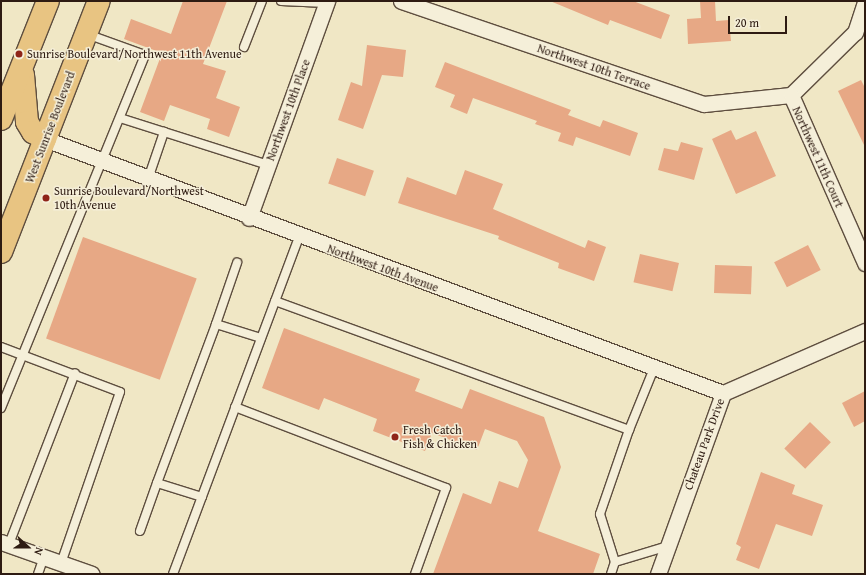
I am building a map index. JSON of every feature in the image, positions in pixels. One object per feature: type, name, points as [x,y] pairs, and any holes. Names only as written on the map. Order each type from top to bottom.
[{"type":"main road","points":[[1,119],[48,1]]},
{"type":"main road","name":"West Sunrise Boulevard","points":[[1,252],[99,1]]},
{"type":"main road","points":[[23,64],[27,122],[33,132],[45,139]]},
{"type":"street","name":"Northwest 10th Terrace","points":[[401,1],[704,104],[791,95]]},
{"type":"street","name":"Northwest 10th Place","points":[[248,218],[326,2]]},
{"type":"street","name":"Northwest 11th Court","points":[[865,2],[855,32],[791,95],[865,263]]},
{"type":"street","name":"Northwest 10th Avenue","points":[[45,139],[248,218],[722,393]]},
{"type":"street","name":"Chateau Park Drive","points":[[658,574],[722,393],[865,331]]},
{"type":"street","points":[[5,543],[92,574]]},
{"type":"lane","points":[[244,47],[262,1]]},
{"type":"lane","points":[[281,1],[326,2]]},
{"type":"lane","points":[[1,408],[100,160],[120,118],[145,55],[87,34]]},
{"type":"lane","points":[[120,118],[268,165]]},
{"type":"lane","points":[[148,179],[164,132]]},
{"type":"lane","points":[[173,574],[299,237]]},
{"type":"lane","points":[[140,532],[237,263]]},
{"type":"lane","points":[[275,301],[629,430]]},
{"type":"lane","points":[[216,324],[261,338]]},
{"type":"lane","points":[[1,347],[117,389],[120,396],[61,563]]},
{"type":"lane","points":[[611,574],[615,562],[600,514],[629,430],[654,368]]},
{"type":"lane","points":[[5,543],[75,373]]},
{"type":"lane","points":[[235,407],[446,488],[415,574]]},
{"type":"lane","points":[[157,483],[202,497]]},
{"type":"lane","points":[[615,562],[668,546]]},
{"type":"lane","points":[[38,574],[44,557]]},
{"type":"building","points":[[183,1],[227,1],[203,64],[226,71],[216,98],[240,107],[229,137],[207,129],[210,119],[170,105],[164,121],[140,112],[162,53],[124,39],[131,19],[171,34]]},
{"type":"building","points":[[550,1],[633,1],[670,15],[661,39],[610,20],[608,25]]},
{"type":"building","points":[[700,1],[715,1],[716,21],[729,20],[731,41],[688,44],[687,19],[701,18]]},
{"type":"building","points":[[367,45],[406,50],[403,77],[382,75],[363,129],[338,120],[351,82],[362,86]]},
{"type":"building","points":[[445,62],[571,110],[568,115],[600,127],[603,120],[638,133],[630,156],[576,137],[573,146],[558,141],[561,133],[535,124],[537,121],[473,98],[467,114],[450,107],[455,95],[435,87]]},
{"type":"building","points":[[861,80],[865,88],[865,147],[838,91]]},
{"type":"building","points":[[731,130],[736,140],[756,131],[776,176],[736,194],[712,139]]},
{"type":"building","points":[[681,142],[703,148],[694,180],[658,170],[664,148],[678,151]]},
{"type":"building","points":[[337,158],[374,171],[365,196],[328,184]]},
{"type":"building","points":[[465,170],[503,184],[493,209],[585,248],[588,240],[606,247],[594,281],[558,268],[559,263],[498,239],[499,236],[398,203],[407,177],[456,195]]},
{"type":"building","points":[[83,237],[197,278],[160,380],[46,338]]},
{"type":"building","points":[[808,245],[821,270],[787,287],[774,262]]},
{"type":"building","points":[[640,254],[679,263],[672,291],[633,282]]},
{"type":"building","points":[[715,265],[752,266],[751,294],[714,293]]},
{"type":"building","points":[[284,328],[420,379],[415,391],[462,409],[470,389],[544,417],[561,467],[538,531],[600,554],[593,574],[433,574],[463,493],[491,504],[499,481],[518,488],[528,460],[517,441],[485,429],[477,450],[432,433],[425,451],[373,431],[377,419],[324,398],[319,410],[262,388]]},
{"type":"building","points":[[865,391],[865,421],[854,427],[842,403]]},
{"type":"building","points":[[810,422],[831,442],[805,469],[784,449]]},
{"type":"building","points":[[761,472],[795,485],[792,494],[823,505],[812,536],[776,524],[759,569],[736,560],[741,547],[736,544]]},
{"type":"place","name":"Sunrise Boulevard/Northwest 11th Avenue","points":[[19,54]]},
{"type":"place","name":"Sunrise Boulevard/Northwest 10th Avenue","points":[[46,198]]},
{"type":"place","name":"Fresh Catch Fish & Chicken","points":[[395,437]]}]
